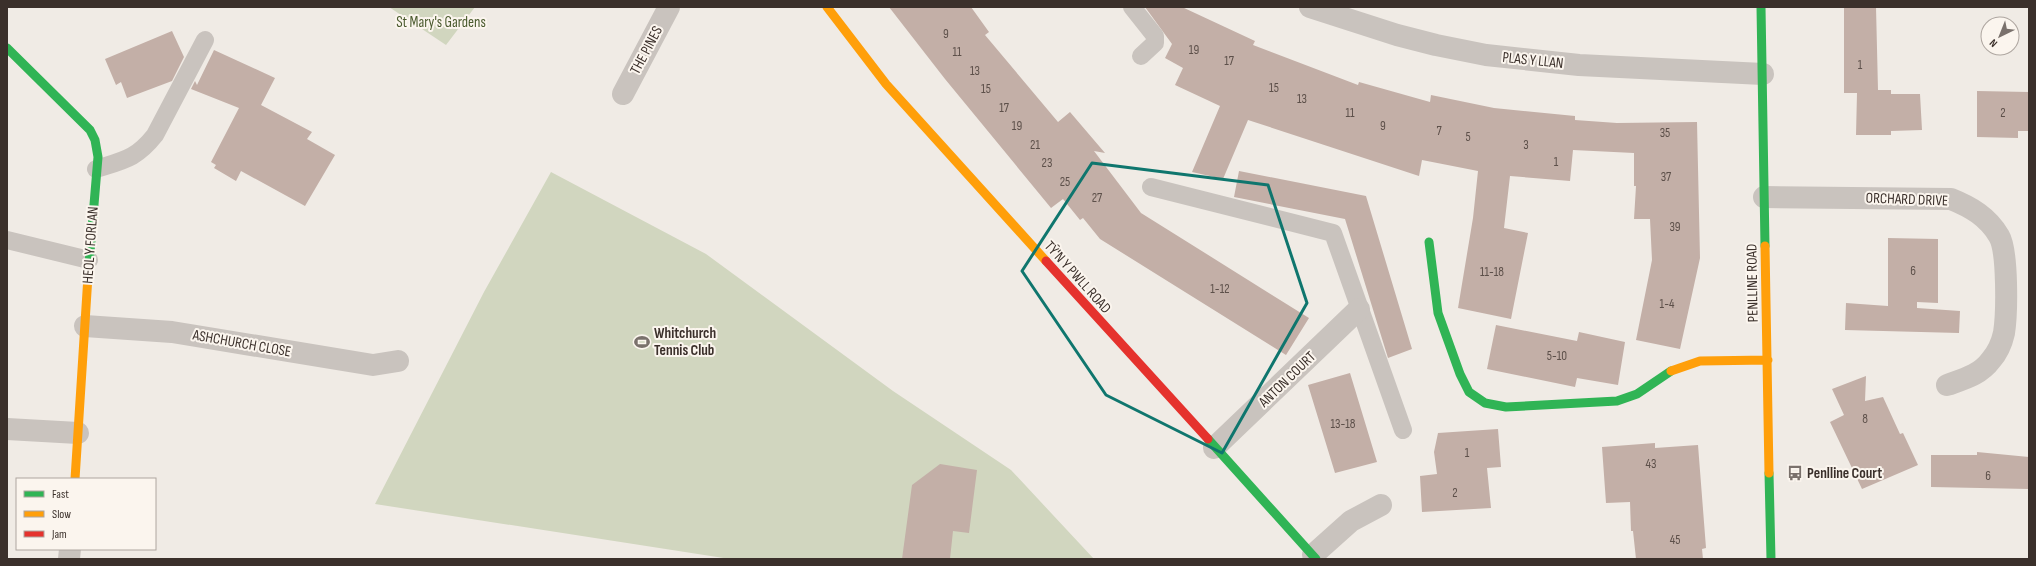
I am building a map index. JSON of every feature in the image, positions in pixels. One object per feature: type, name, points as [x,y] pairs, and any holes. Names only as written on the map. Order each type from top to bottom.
[{"type":"street","name":"THE PINES","points":[[623,94],[669,7]]},
{"type":"street","name":"TŶ'N Y PWLL ROAD","points":[[827,7],[886,84],[1314,557]]},
{"type":"street","name":"PLAS Y LLAN","points":[[1310,7],[1396,35],[1486,55],[1579,65],[1763,74]]},
{"type":"street","name":"PENLLINE ROAD","points":[[1761,7],[1771,559]]},
{"type":"street","name":"HEOL Y FORLAN","points":[[7,48],[90,130],[96,146],[98,157],[89,260],[75,478]]},
{"type":"street","name":"ORCHARD DRIVE","points":[[1764,197],[1951,199],[1973,209],[1990,224],[2000,237],[2005,259],[2004,332],[1999,348],[1991,361],[1974,376],[1947,385]]},
{"type":"street","points":[[1429,242],[1438,314],[1460,374],[1470,392],[1485,403],[1506,408],[1617,401],[1637,394],[1676,368],[1688,364],[1700,361],[1768,360]]},
{"type":"street","name":"ANTON COURT","points":[[1214,448],[1359,310]]},
{"type":"street","name":"ASHCHURCH CLOSE","points":[[85,326],[172,332],[203,336],[373,365],[398,361]]},
{"type":"street","points":[[7,429],[78,433]]},
{"type":"street","points":[[1314,557],[1351,521],[1381,505]]},
{"type":"lane","points":[[1132,7],[1155,36],[1155,43],[1141,56]]},
{"type":"lane","points":[[96,169],[134,157],[146,147],[155,135],[205,40]]},
{"type":"lane","points":[[1151,187],[1333,234],[1403,430]]},
{"type":"lane","points":[[7,240],[89,260]]},
{"type":"highlighted area","points":[[1092,163],[1268,185],[1307,303],[1222,453],[1106,395],[1022,271]]},
{"type":"green space","name":"St Mary's Gardens","points":[[389,7],[475,7],[446,45]]},
{"type":"green space","name":"Whitchurch Tennis Club","points":[[551,172],[706,254],[893,391],[1011,470],[1094,559],[730,559],[375,504],[484,292]]},
{"type":"building","points":[[889,7],[971,7],[989,32],[985,35],[1058,122],[1070,112],[1105,153],[1094,151],[1141,213],[1309,318],[1286,355],[1100,239],[1083,218],[1080,220],[1063,199],[1051,208],[945,79]]},
{"type":"building","points":[[1145,7],[1182,7],[1255,41],[1253,45],[1358,85],[1359,82],[1430,102],[1431,95],[1494,108],[1575,116],[1575,120],[1617,123],[1697,122],[1700,258],[1680,349],[1636,340],[1652,260],[1650,219],[1634,219],[1636,186],[1634,186],[1634,153],[1573,150],[1570,181],[1510,176],[1504,228],[1528,233],[1511,319],[1458,308],[1473,218],[1478,171],[1422,160],[1419,176],[1248,120],[1223,179],[1192,172],[1220,106],[1175,85],[1183,68],[1165,58],[1172,44]]},
{"type":"building","points":[[1844,7],[1876,7],[1878,90],[1891,90],[1891,94],[1920,94],[1922,130],[1891,131],[1891,135],[1856,135],[1857,93],[1844,93]]},
{"type":"building","points":[[172,31],[184,57],[172,81],[127,98],[121,82],[116,85],[105,59]]},
{"type":"building","points":[[214,50],[275,78],[261,105],[312,132],[307,139],[335,155],[305,206],[241,171],[236,181],[214,168],[216,165],[211,162],[239,108],[191,89],[195,81],[197,85]]},
{"type":"building","points":[[1977,91],[2029,92],[2029,131],[2018,131],[2018,138],[1977,137]]},
{"type":"building","points":[[1239,171],[1366,196],[1412,349],[1388,358],[1345,219],[1234,197]]},
{"type":"building","points":[[1888,238],[1938,239],[1938,303],[1917,302],[1917,308],[1960,311],[1959,333],[1845,330],[1846,303],[1888,306]]},
{"type":"building","points":[[1496,325],[1577,341],[1579,332],[1625,342],[1618,385],[1577,378],[1575,387],[1487,369]]},
{"type":"building","points":[[1350,373],[1377,462],[1335,473],[1308,385]]},
{"type":"building","points":[[1866,376],[1865,401],[1883,397],[1900,434],[1903,433],[1918,465],[1862,489],[1830,422],[1844,415],[1832,389]]},
{"type":"building","points":[[1498,429],[1501,467],[1487,468],[1491,508],[1422,512],[1420,476],[1437,474],[1434,452],[1438,433]]},
{"type":"building","points":[[1655,443],[1655,448],[1698,445],[1706,548],[1702,549],[1703,559],[1636,559],[1633,531],[1631,531],[1630,502],[1606,503],[1602,447]]},
{"type":"building","points":[[1977,452],[2029,457],[2029,489],[1931,487],[1931,455],[1977,455]]},
{"type":"building","points":[[940,464],[977,470],[969,533],[953,531],[950,559],[902,559],[912,485]]},
{"type":"traffic: fast","points":[[1761,7],[1765,246]]},
{"type":"traffic: fast","points":[[7,48],[90,130],[95,140],[98,157],[88,276]]},
{"type":"traffic: fast","points":[[1429,242],[1438,313],[1460,374],[1469,392],[1485,403],[1506,407],[1617,401],[1637,394],[1671,371]]},
{"type":"traffic: fast","points":[[1208,439],[1316,559]]},
{"type":"traffic: fast","points":[[1769,473],[1771,559]]},
{"type":"traffic: slow","points":[[827,7],[886,84],[1046,261]]},
{"type":"traffic: slow","points":[[1765,246],[1769,473]]},
{"type":"traffic: slow","points":[[75,478],[88,276]]},
{"type":"traffic: slow","points":[[1671,371],[1700,361],[1768,360]]},
{"type":"traffic: jam","points":[[1046,261],[1208,439]]},
{"type":"place","name":"Whitchurch Tennis Club","points":[[642,342]]},
{"type":"place","name":"Penlline Court","points":[[1795,473]]}]
